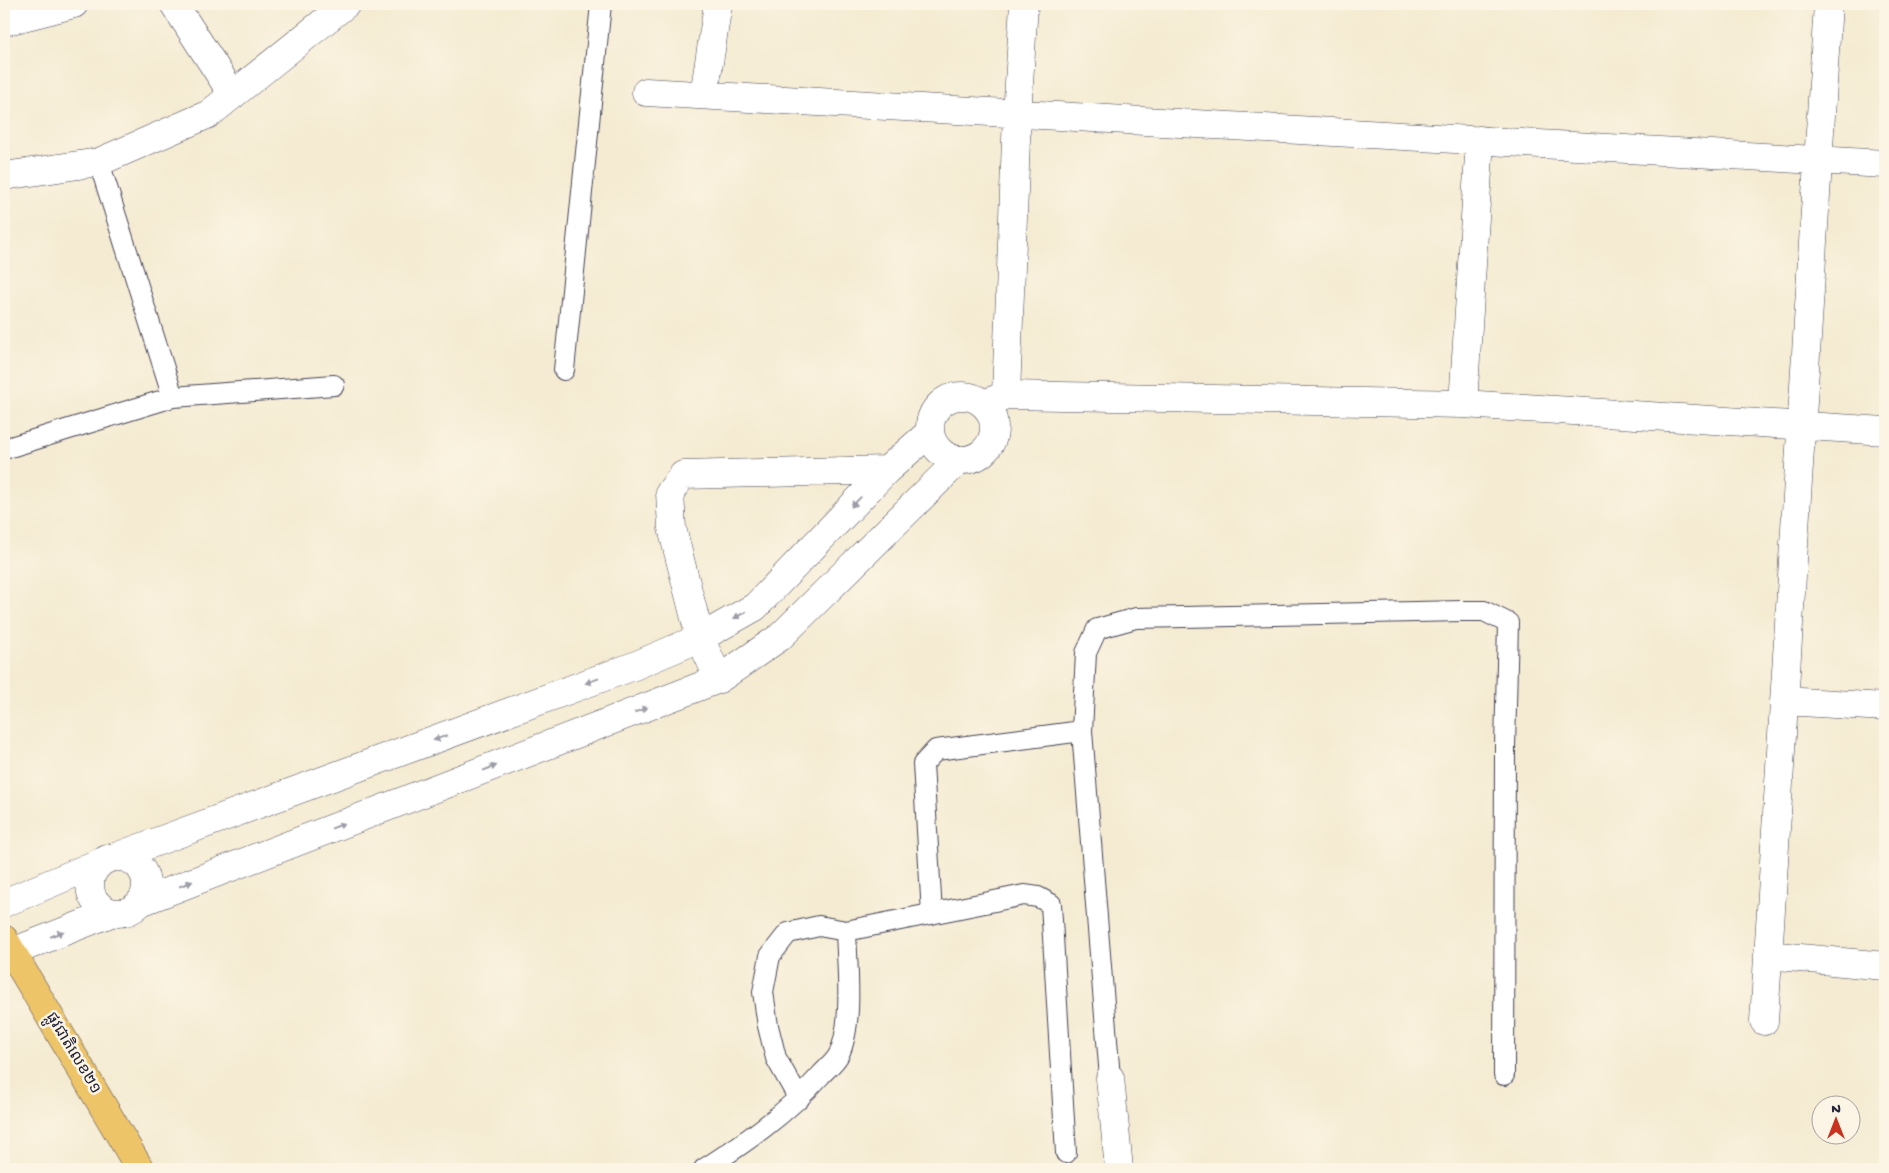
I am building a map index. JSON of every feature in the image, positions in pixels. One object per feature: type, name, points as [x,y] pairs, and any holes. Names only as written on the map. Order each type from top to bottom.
[{"type":"main road","name":"ផ្លូវជាតិលេខ២១","points":[[8,946],[140,1169]]},
{"type":"street","points":[[4,22],[74,4]]},
{"type":"street","points":[[174,4],[233,94]]},
{"type":"street","points":[[4,176],[99,162],[209,114],[346,4]]},
{"type":"street","points":[[704,95],[718,4]]},
{"type":"street","points":[[1024,4],[1017,115],[995,400],[993,417],[994,433],[988,448],[975,458],[959,460],[945,456],[934,446],[929,433],[932,413],[947,399],[966,396],[995,400],[1463,404],[1802,424],[1885,431]]},
{"type":"street","points":[[1764,1021],[1828,4]]},
{"type":"street","points":[[646,92],[1885,164]]},
{"type":"street","points":[[1463,404],[1480,140]]},
{"type":"street","points":[[4,903],[109,859],[588,683],[700,638],[755,607],[887,470],[929,433]]},
{"type":"street","points":[[8,946],[110,913],[122,913],[133,909],[141,902],[719,679],[780,637],[959,460]]},
{"type":"street","points":[[719,679],[700,638],[672,528],[670,492],[683,475],[887,470]]},
{"type":"street","points":[[1784,701],[1885,707]]},
{"type":"street","points":[[110,913],[99,907],[91,896],[89,884],[92,872],[109,859],[133,861],[143,872],[146,888],[141,902]]},
{"type":"street","points":[[1768,955],[1885,966]]},
{"type":"street","points":[[1110,1078],[1119,1169]]},
{"type":"lane","points":[[564,370],[601,4]]},
{"type":"lane","points":[[99,162],[173,397]]},
{"type":"lane","points":[[4,449],[173,397],[334,385]]},
{"type":"lane","points":[[1110,1078],[1082,731],[1086,653],[1098,629],[1136,618],[1484,611],[1508,623],[1505,757],[1504,1075]]},
{"type":"lane","points":[[932,914],[924,764],[936,750],[1082,731]]},
{"type":"lane","points":[[799,1099],[776,1058],[768,1026],[764,992],[770,956],[788,933],[820,926],[846,931],[1024,895],[1038,897],[1051,904],[1066,1153]]},
{"type":"lane","points":[[704,1169],[747,1142],[799,1099],[838,1056],[846,1028],[848,1000],[846,931]]}]
